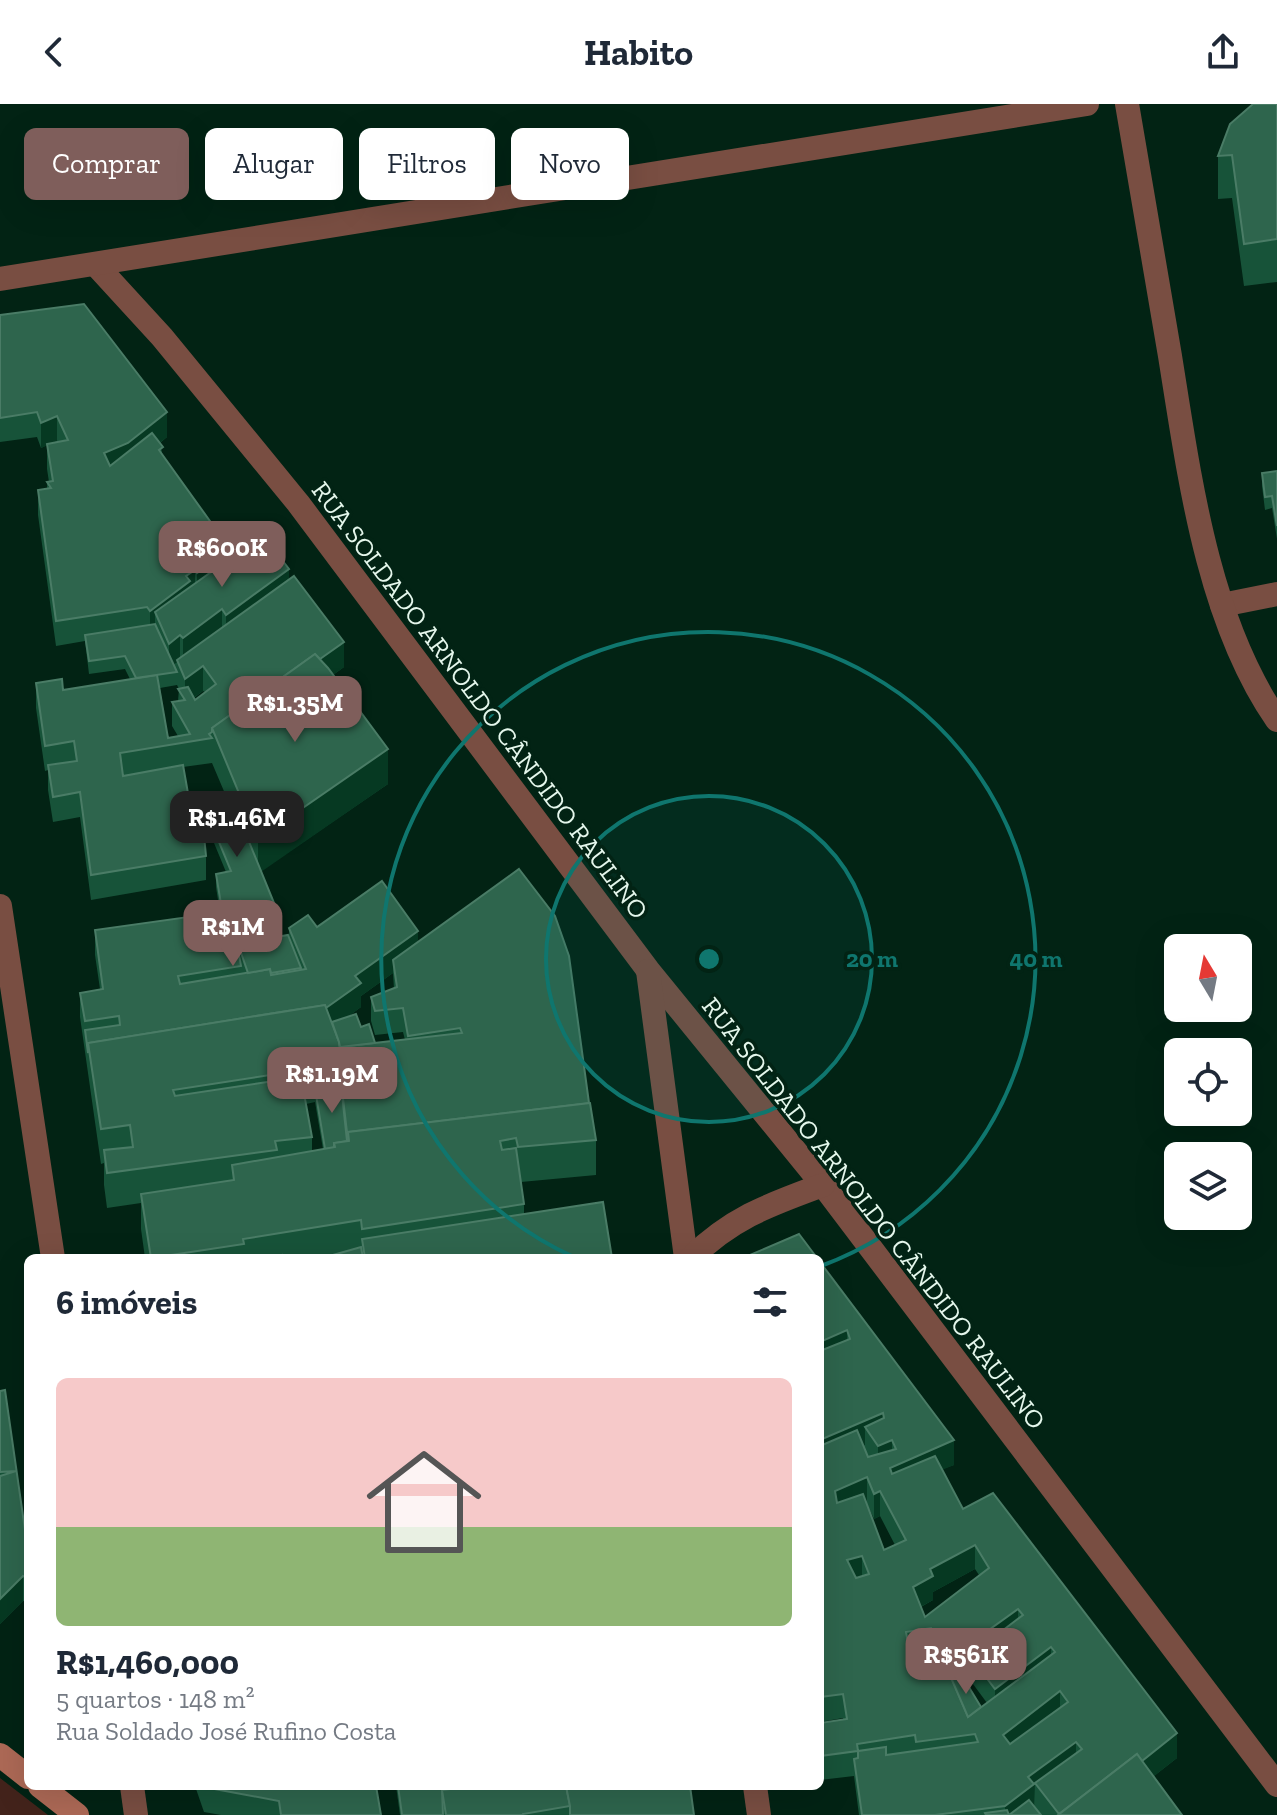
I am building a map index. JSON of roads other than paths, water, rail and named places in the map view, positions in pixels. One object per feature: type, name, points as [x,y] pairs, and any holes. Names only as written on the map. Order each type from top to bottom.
[{"type":"main road","points":[[0,1755],[24,1774]]},
{"type":"main road","points":[[45,1790],[77,1815]]},
{"type":"street","points":[[0,279],[1087,104]]},
{"type":"street","points":[[1127,104],[1189,474],[1222,605],[1259,695],[1277,720]]},
{"type":"street","name":"RUA SOLDADO ARNOLDO CÂNDIDO RAULINO","points":[[96,265],[162,337],[298,503],[648,970],[823,1185],[1277,1785]]},
{"type":"street","points":[[1222,605],[1277,594]]},
{"type":"street","points":[[0,906],[52,1254]]},
{"type":"street","points":[[648,970],[688,1254]]},
{"type":"street","points":[[693,1254],[719,1231],[762,1208],[823,1185]]},
{"type":"street","points":[[133,1790],[136,1815]]},
{"type":"street","points":[[756,1790],[759,1815]]}]
